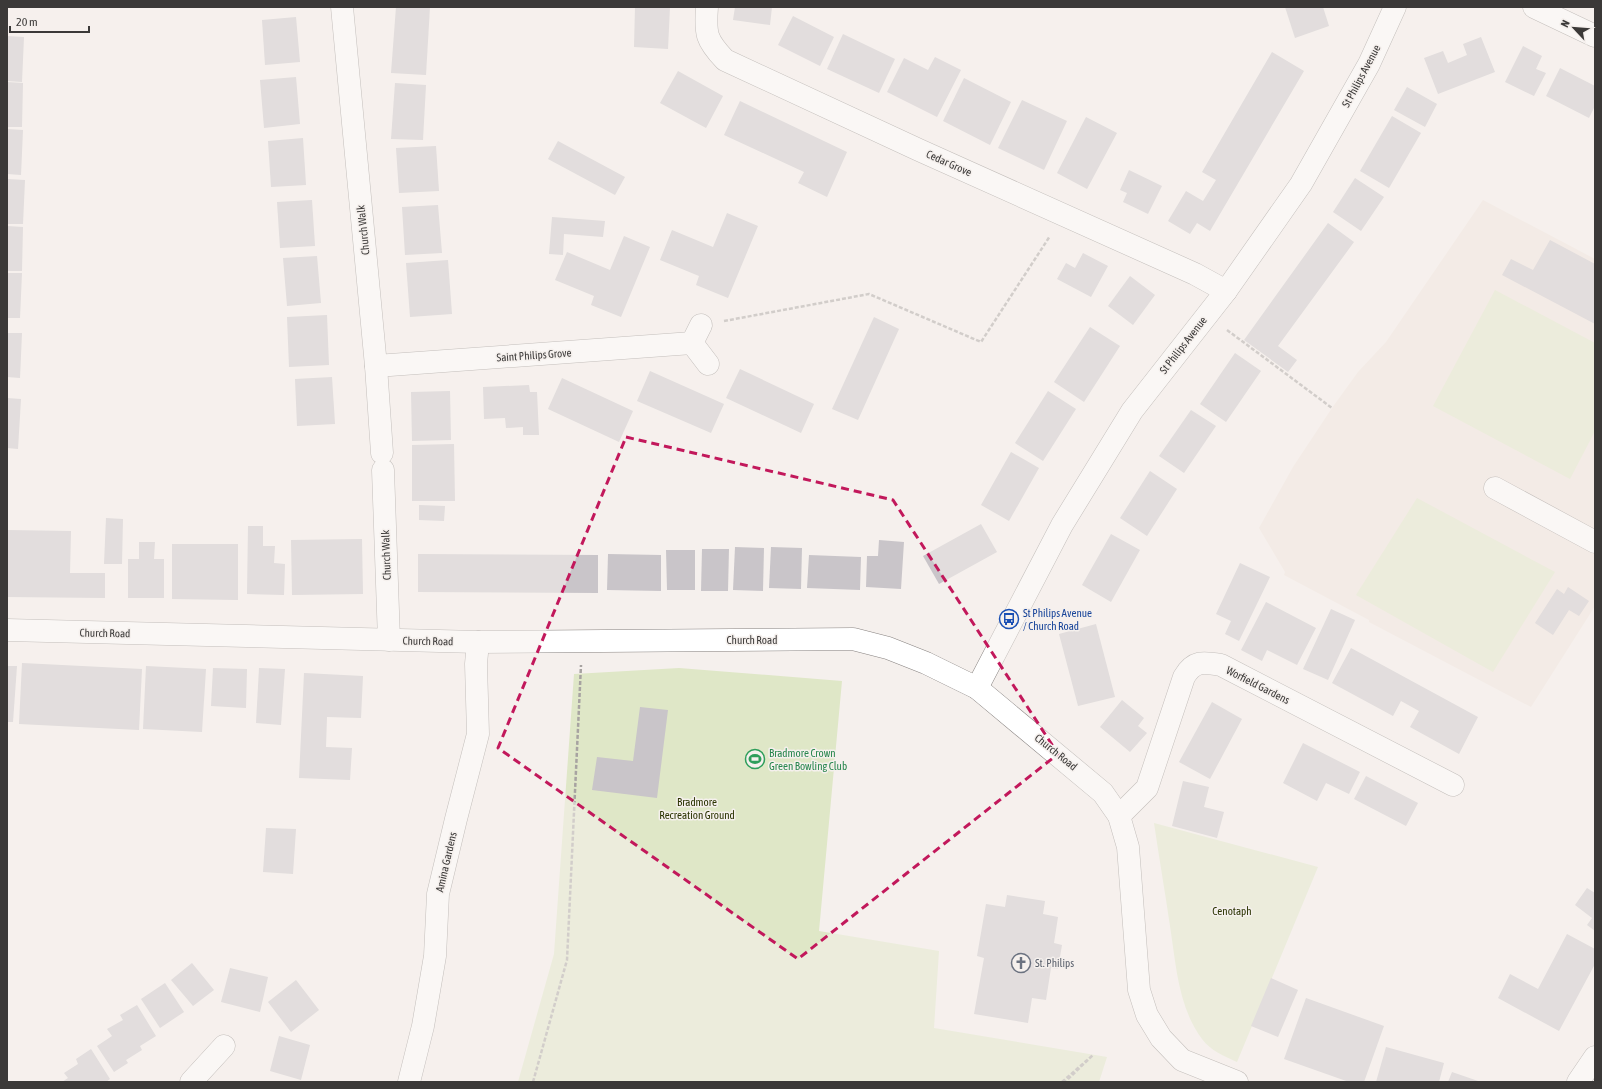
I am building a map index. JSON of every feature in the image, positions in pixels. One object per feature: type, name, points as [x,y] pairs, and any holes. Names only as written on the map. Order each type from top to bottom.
[{"type":"street","name":"Church Walk","points":[[342,7],[376,366],[382,462],[389,640]]},
{"type":"street","name":"Cedar Grove","points":[[707,7],[706,26],[708,36],[714,48],[725,60],[1195,274],[1226,291]]},
{"type":"street","name":"St Philips Avenue","points":[[977,688],[1062,525],[1132,411],[1226,291],[1301,184],[1369,64],[1395,7]]},
{"type":"street","points":[[1534,7],[1595,36]]},
{"type":"street","name":"Saint Philips Grove","points":[[376,366],[696,334]]},
{"type":"street","points":[[696,334],[708,364]]},
{"type":"street","points":[[1495,488],[1595,542]]},
{"type":"street","name":"Church Road","points":[[7,630],[478,642],[853,640],[867,641],[888,648],[926,663],[977,688],[1080,772],[1103,793],[1119,816],[1128,847],[1139,990],[1147,1015],[1161,1038],[1182,1060],[1237,1082]]},
{"type":"street","name":"Amina Gardens","points":[[409,1082],[423,1026],[435,956],[438,894],[478,734],[476,664],[478,642]]},
{"type":"street","name":"Worfield Gardens","points":[[1119,816],[1147,788],[1184,677],[1188,670],[1197,664],[1205,662],[1221,665],[1452,785]]},
{"type":"street","points":[[191,1082],[224,1046]]},
{"type":"street","points":[[1578,1082],[1595,1056]]},
{"type":"path","points":[[696,334],[869,294],[981,342],[1063,215]]},
{"type":"path","points":[[1206,315],[1332,408]]},
{"type":"path","points":[[533,1082],[567,960],[582,642]]},
{"type":"path","points":[[1063,1082],[1093,1055],[1063,1082]]},
{"type":"highlighted area","points":[[626,437],[893,500],[1058,754],[798,959],[498,748]]},
{"type":"shaded area","points":[[1483,200],[1595,259],[1595,606],[1531,707],[1369,622],[1369,620],[1284,575],[1285,572],[1259,528],[1293,467],[1332,408],[1358,372],[1386,342]]},
{"type":"green space","points":[[1495,290],[1595,343],[1595,431],[1570,479],[1433,406]]},
{"type":"green space","points":[[1417,498],[1555,572],[1493,672],[1356,595]]},
{"type":"green space","name":"Bradmore Recreation Ground","points":[[679,668],[842,681],[819,931],[939,951],[934,1028],[1107,1057],[1099,1082],[518,1082],[554,954],[574,674]]},
{"type":"green space","name":"Cenotaph","points":[[1154,823],[1318,867],[1237,1062],[1218,1053],[1209,1047],[1202,1039],[1194,1027],[1183,999],[1176,970]]},
{"type":"building","points":[[396,7],[430,7],[426,75],[391,73]]},
{"type":"building","points":[[635,7],[670,7],[668,49],[634,47]]},
{"type":"building","points":[[735,7],[772,7],[770,25],[733,20]]},
{"type":"building","points":[[1285,7],[1323,7],[1329,26],[1295,38]]},
{"type":"building","points":[[793,16],[834,37],[820,66],[778,45]]},
{"type":"building","points":[[296,17],[300,62],[265,65],[262,20]]},
{"type":"building","points":[[843,34],[895,59],[879,93],[827,69]]},
{"type":"building","points":[[7,36],[24,37],[22,82],[7,81]]},
{"type":"building","points":[[1481,37],[1495,72],[1438,94],[1424,58],[1443,51],[1448,63],[1467,55],[1463,44]]},
{"type":"building","points":[[1523,46],[1542,56],[1536,69],[1546,73],[1534,96],[1505,82]]},
{"type":"building","points":[[1272,52],[1304,71],[1210,231],[1197,223],[1190,234],[1168,221],[1186,191],[1203,201],[1216,180],[1202,172]]},
{"type":"building","points":[[935,57],[961,70],[937,117],[887,92],[904,58],[928,70]]},
{"type":"building","points":[[1560,68],[1595,86],[1595,106],[1589,118],[1546,96]]},
{"type":"building","points":[[678,71],[723,96],[706,128],[660,103]]},
{"type":"building","points":[[296,77],[300,124],[264,128],[260,80]]},
{"type":"building","points":[[964,78],[1011,102],[990,145],[943,121]]},
{"type":"building","points":[[7,82],[23,83],[22,127],[7,127]]},
{"type":"building","points":[[395,83],[426,85],[423,140],[391,139]]},
{"type":"building","points":[[1407,87],[1437,104],[1425,127],[1394,110]]},
{"type":"building","points":[[1022,100],[1067,121],[1044,170],[998,148]]},
{"type":"building","points":[[740,101],[847,152],[827,197],[798,183],[804,172],[724,135]]},
{"type":"building","points":[[1392,116],[1421,133],[1389,188],[1360,171]]},
{"type":"building","points":[[1086,117],[1117,133],[1087,189],[1057,173]]},
{"type":"building","points":[[7,129],[23,130],[21,175],[7,174]]},
{"type":"building","points":[[303,138],[306,185],[271,187],[268,141]]},
{"type":"building","points":[[558,141],[625,177],[615,195],[548,159]]},
{"type":"building","points":[[436,146],[439,191],[399,193],[396,148]]},
{"type":"building","points":[[1129,170],[1162,186],[1148,214],[1123,202],[1127,193],[1120,190]]},
{"type":"building","points":[[1355,178],[1384,197],[1361,231],[1333,212]]},
{"type":"building","points":[[7,179],[25,180],[23,224],[7,224]]},
{"type":"building","points":[[312,200],[315,246],[280,248],[277,202]]},
{"type":"building","points":[[438,205],[442,253],[405,255],[402,207]]},
{"type":"building","points":[[727,213],[758,226],[728,298],[696,285],[699,276],[660,260],[672,230],[713,247]]},
{"type":"building","points":[[552,217],[605,221],[603,237],[564,234],[563,255],[549,254]]},
{"type":"building","points":[[1328,223],[1354,242],[1278,346],[1297,360],[1288,372],[1244,340]]},
{"type":"building","points":[[7,226],[23,227],[22,271],[7,271]]},
{"type":"building","points":[[624,236],[650,247],[621,317],[591,305],[594,296],[555,280],[567,252],[610,270]]},
{"type":"building","points":[[1550,240],[1595,264],[1595,324],[1502,275],[1511,259],[1533,270]]},
{"type":"building","points":[[1083,253],[1108,266],[1091,297],[1057,279],[1066,263],[1075,268]]},
{"type":"building","points":[[317,256],[321,303],[287,306],[283,258]]},
{"type":"building","points":[[448,260],[452,314],[410,317],[406,263]]},
{"type":"building","points":[[7,273],[22,273],[20,318],[7,318]]},
{"type":"building","points":[[1130,276],[1155,295],[1133,325],[1108,306]]},
{"type":"building","points":[[327,315],[329,365],[289,367],[287,317]]},
{"type":"building","points":[[874,317],[899,329],[858,420],[832,409]]},
{"type":"building","points":[[1090,327],[1120,346],[1084,402],[1054,382]]},
{"type":"building","points":[[7,333],[22,333],[20,378],[7,377]]},
{"type":"building","points":[[1235,353],[1261,371],[1226,422],[1200,404]]},
{"type":"building","points":[[740,369],[814,404],[801,433],[726,398]]},
{"type":"building","points":[[650,371],[724,404],[711,433],[637,401]]},
{"type":"building","points":[[332,377],[335,424],[297,426],[295,379]]},
{"type":"building","points":[[562,378],[633,411],[619,442],[548,409]]},
{"type":"building","points":[[529,385],[530,392],[537,392],[539,435],[523,435],[523,427],[506,428],[505,418],[484,419],[483,387]]},
{"type":"building","points":[[450,391],[451,440],[412,441],[411,392]]},
{"type":"building","points":[[1048,391],[1076,409],[1043,461],[1015,443]]},
{"type":"building","points":[[7,398],[21,399],[18,449],[7,448]]},
{"type":"building","points":[[1191,410],[1216,426],[1184,473],[1159,456]]},
{"type":"building","points":[[454,444],[455,501],[412,501],[412,445]]},
{"type":"building","points":[[1011,452],[1039,468],[1009,521],[981,505]]},
{"type":"building","points":[[1150,471],[1177,489],[1147,536],[1120,518]]},
{"type":"building","points":[[419,505],[445,506],[444,521],[419,520]]},
{"type":"building","points":[[106,518],[123,519],[122,564],[104,564]]},
{"type":"building","points":[[981,524],[997,552],[939,584],[923,556]]},
{"type":"building","points":[[248,526],[263,526],[263,546],[275,546],[274,563],[285,564],[284,595],[247,594]]},
{"type":"building","points":[[7,530],[71,531],[70,573],[105,573],[105,598],[7,597]]},
{"type":"building","points":[[1111,534],[1140,550],[1111,602],[1082,585]]},
{"type":"building","points":[[362,539],[363,594],[292,595],[291,540]]},
{"type":"building","points":[[879,540],[904,542],[901,589],[866,587],[867,556],[878,556]]},
{"type":"building","points":[[139,542],[155,542],[154,559],[164,559],[164,598],[128,598],[128,559],[139,559]]},
{"type":"building","points":[[172,544],[238,544],[238,600],[172,599]]},
{"type":"building","points":[[735,547],[764,548],[763,591],[733,590]]},
{"type":"building","points":[[771,547],[802,548],[801,589],[769,588]]},
{"type":"building","points":[[702,549],[729,549],[728,591],[701,591]]},
{"type":"building","points":[[666,550],[695,550],[695,590],[667,590]]},
{"type":"building","points":[[418,554],[598,555],[598,593],[418,592]]},
{"type":"building","points":[[608,554],[661,555],[661,591],[607,590]]},
{"type":"building","points":[[809,555],[861,557],[860,590],[807,588]]},
{"type":"building","points":[[1240,563],[1270,577],[1239,641],[1225,634],[1231,621],[1216,614]]},
{"type":"building","points":[[1568,587],[1589,601],[1579,616],[1569,610],[1553,635],[1535,623],[1557,589],[1564,594]]},
{"type":"building","points":[[1266,602],[1316,628],[1297,665],[1267,650],[1262,661],[1241,650]]},
{"type":"building","points":[[1331,609],[1355,620],[1328,680],[1303,669]]},
{"type":"building","points":[[1096,624],[1115,697],[1078,706],[1059,634]]},
{"type":"building","points":[[1351,648],[1478,717],[1459,754],[1410,727],[1419,711],[1401,701],[1393,716],[1332,683]]},
{"type":"building","points":[[22,663],[142,669],[139,730],[19,724]]},
{"type":"building","points":[[7,666],[17,666],[13,722],[7,722]]},
{"type":"building","points":[[146,666],[206,669],[202,732],[143,729]]},
{"type":"building","points":[[213,668],[247,669],[246,708],[211,706]]},
{"type":"building","points":[[259,668],[285,669],[281,725],[256,723]]},
{"type":"building","points":[[304,673],[363,676],[361,718],[327,717],[326,747],[352,748],[350,780],[299,778]]},
{"type":"building","points":[[1122,700],[1144,718],[1138,726],[1147,733],[1130,752],[1100,727]]},
{"type":"building","points":[[1212,702],[1242,719],[1210,779],[1179,762]]},
{"type":"building","points":[[640,707],[668,710],[657,798],[592,790],[597,757],[633,761]]},
{"type":"building","points":[[1303,743],[1360,772],[1349,794],[1326,783],[1317,801],[1283,783]]},
{"type":"building","points":[[1366,776],[1418,803],[1406,826],[1354,799]]},
{"type":"building","points":[[1183,781],[1209,787],[1204,807],[1224,812],[1217,838],[1172,826]]},
{"type":"building","points":[[266,828],[296,829],[293,874],[263,872]]},
{"type":"building","points":[[1587,888],[1595,893],[1595,931],[1587,925],[1592,918],[1575,905]]},
{"type":"building","name":"St. Philips","points":[[1007,895],[1045,901],[1043,914],[1058,917],[1054,943],[1062,945],[1058,969],[1051,968],[1046,1000],[1032,998],[1028,1023],[974,1014],[984,958],[977,956],[986,904],[1005,907]]},
{"type":"building","points":[[1567,934],[1595,949],[1595,964],[1559,1031],[1498,998],[1510,974],[1538,989]]},
{"type":"building","points":[[192,963],[214,990],[193,1006],[171,980]]},
{"type":"building","points":[[230,968],[268,977],[260,1012],[221,1002]]},
{"type":"building","points":[[1271,978],[1298,990],[1278,1037],[1251,1026]]},
{"type":"building","points":[[296,980],[319,1010],[291,1032],[268,1002]]},
{"type":"building","points":[[165,983],[184,1012],[160,1028],[141,999]]},
{"type":"building","points":[[1306,998],[1384,1026],[1364,1082],[1349,1082],[1284,1059]]},
{"type":"building","points":[[137,1005],[156,1036],[140,1046],[142,1050],[126,1060],[128,1063],[114,1072],[97,1046],[112,1036],[107,1029],[123,1020],[120,1015]]},
{"type":"building","points":[[279,1036],[310,1045],[301,1080],[270,1071]]},
{"type":"building","points":[[1386,1047],[1444,1063],[1439,1082],[1376,1082]]},
{"type":"building","points":[[91,1049],[110,1079],[106,1082],[62,1082],[68,1078],[64,1073],[78,1064],[76,1059]]},
{"type":"building","points":[[1452,1072],[1481,1082],[1448,1082]]},
{"type":"place","name":"St Philips Avenue / Church Road","points":[[1009,619]]},
{"type":"place","name":"Bradmore Crown Green Bowling Club","points":[[755,759]]},
{"type":"place","name":"St. Philips","points":[[1021,963]]}]
